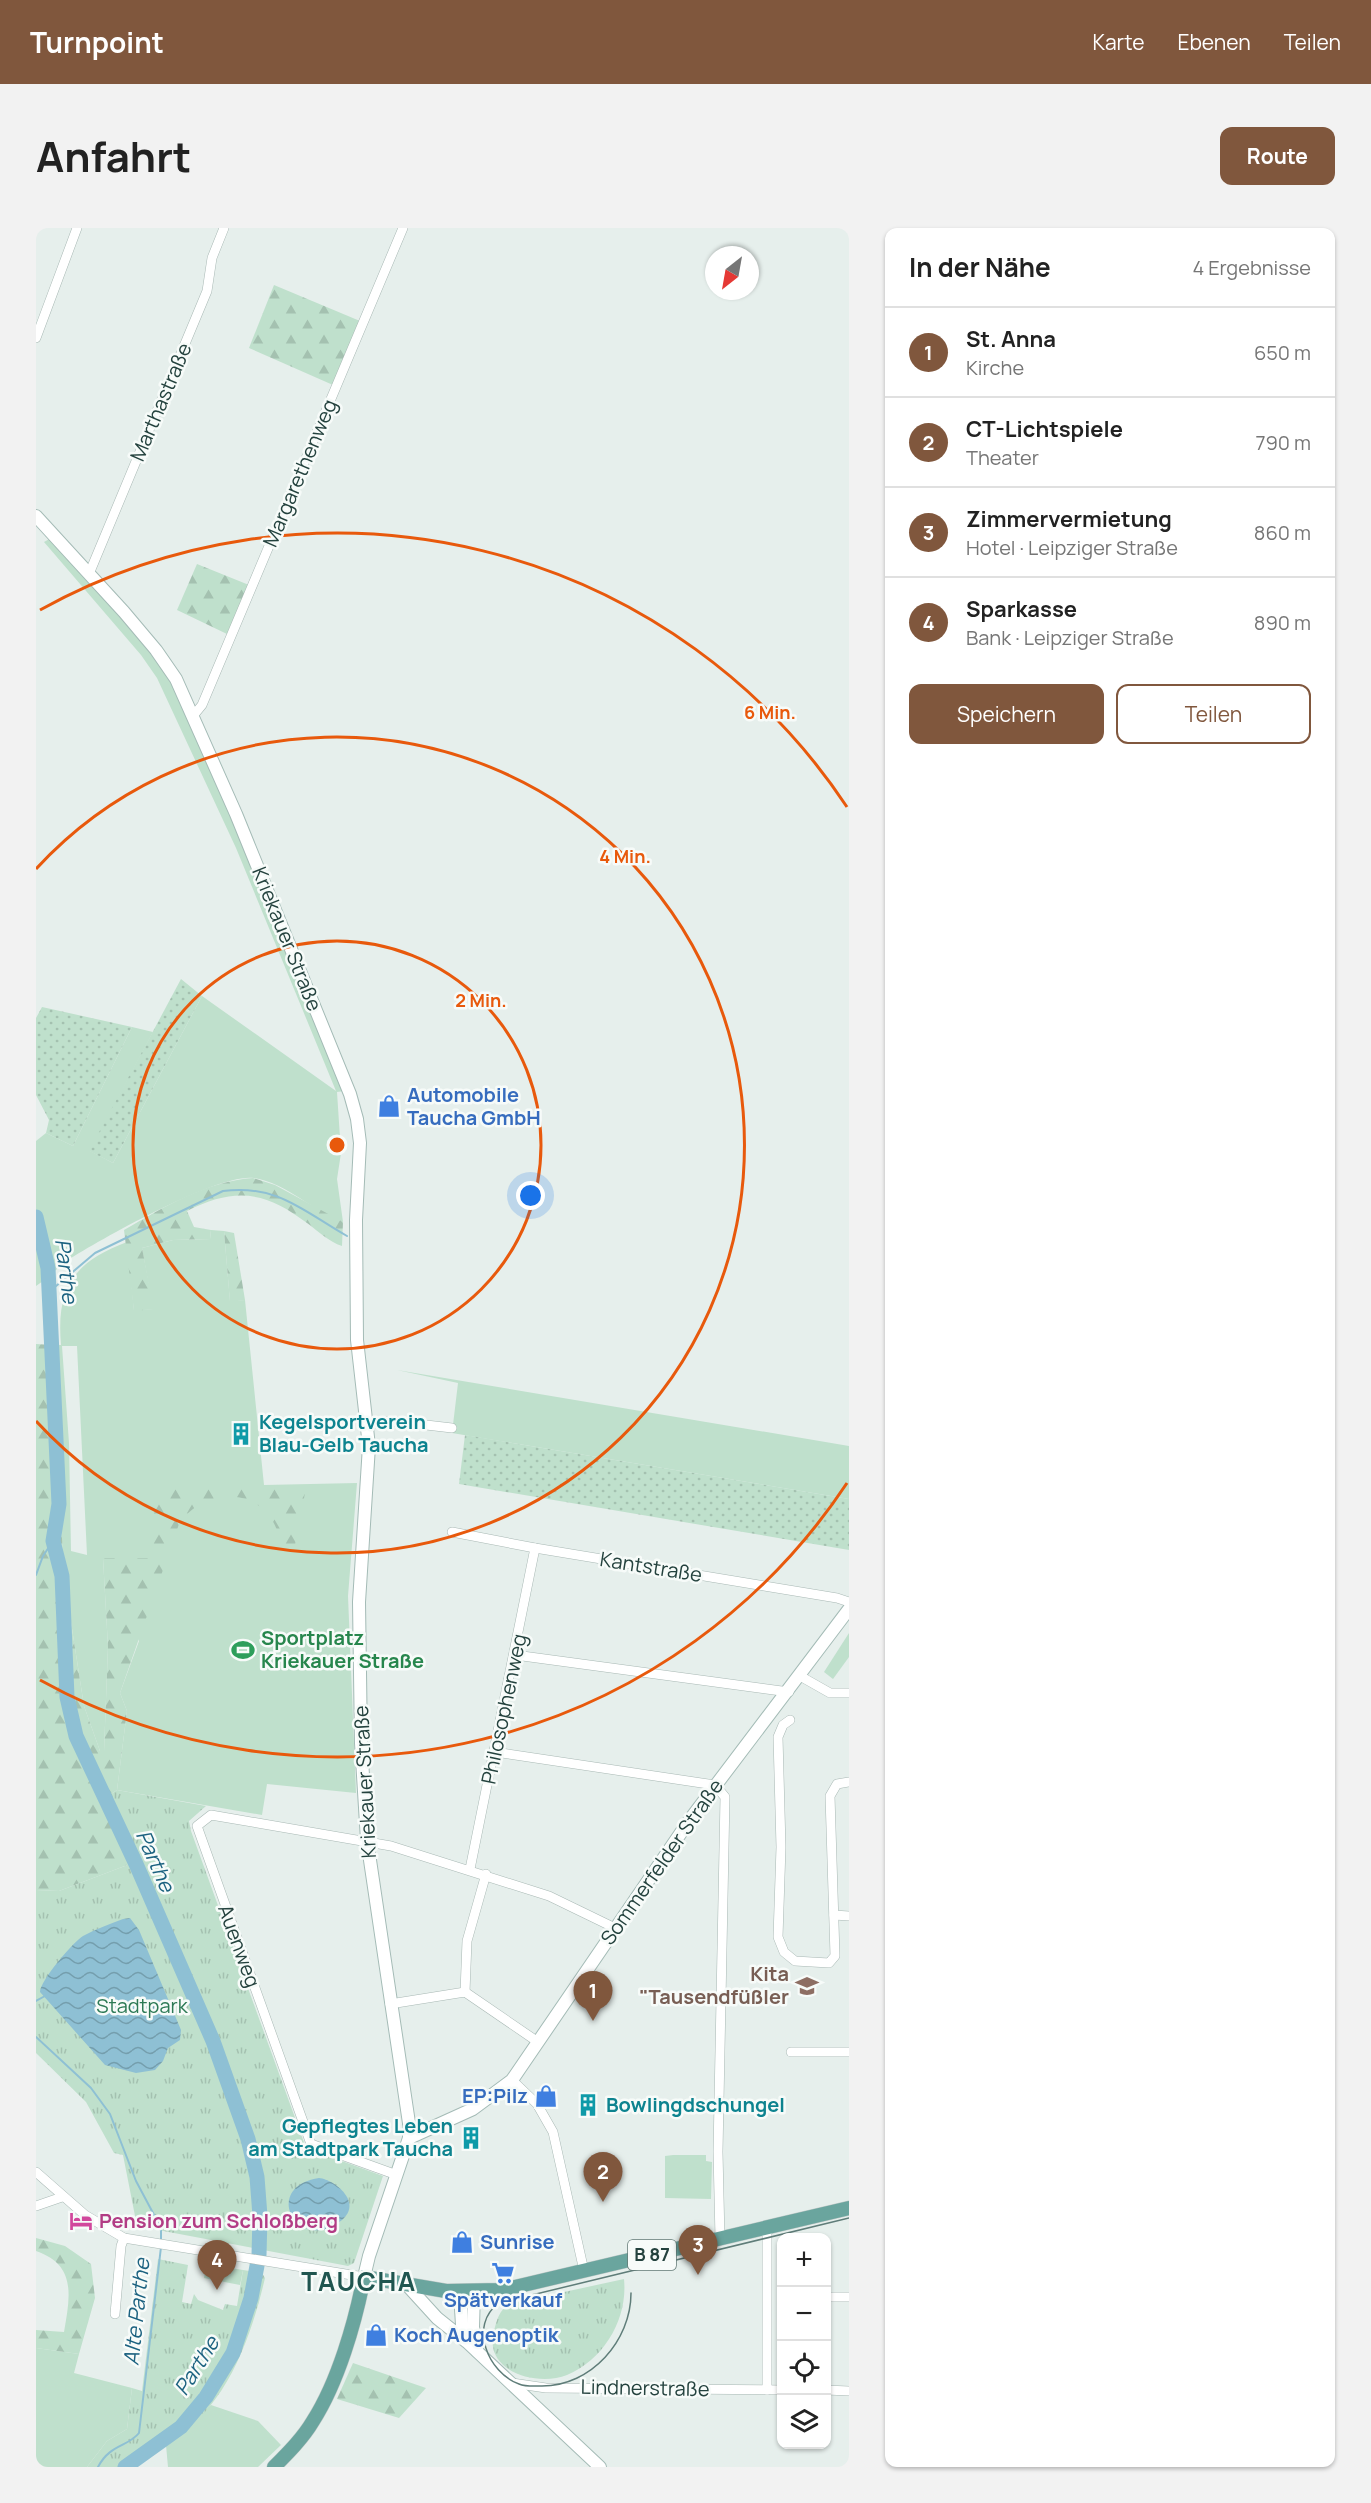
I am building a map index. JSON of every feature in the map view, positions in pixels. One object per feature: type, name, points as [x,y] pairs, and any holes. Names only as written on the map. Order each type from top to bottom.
[{"type":"main road","name":"B 87","points":[[364,2277],[467,2292],[502,2290],[849,2208]]},
{"type":"main road","points":[[274,2467],[307,2430],[325,2399],[358,2303],[364,2277]]},
{"type":"street","points":[[36,338],[77,228]]},
{"type":"street","name":"Marthastraße","points":[[89,574],[207,291],[212,258],[224,228]]},
{"type":"street","name":"Margarethenweg","points":[[193,716],[202,705],[403,228]]},
{"type":"street","name":"Kriekauer Straße","points":[[36,516],[124,612],[167,663],[193,716],[326,1034],[357,1119],[360,1143],[356,1220],[357,1340],[368,1424],[368,1484],[359,1602],[361,1725],[367,1840],[410,2138]]},
{"type":"street","points":[[368,1424],[392,1421],[452,1428]]},
{"type":"street","name":"Kantstraße","points":[[452,1532],[837,1598],[849,1602]]},
{"type":"street","name":"Philosophenweg","points":[[470,1869],[536,1548]]},
{"type":"street","name":"Sommerfelder Straße","points":[[410,2138],[473,2109],[512,2080],[715,1785],[789,1692],[849,1609]]},
{"type":"street","points":[[515,1655],[789,1692]]},
{"type":"street","points":[[800,1676],[830,1693],[849,1693]]},
{"type":"street","points":[[790,1720],[783,1725],[778,1737],[781,1847],[777,1931],[784,1952],[799,1963],[831,1962],[835,1955],[830,1794],[837,1784],[849,1782]]},
{"type":"street","points":[[495,1752],[715,1785],[725,1797],[718,2152],[720,2239]]},
{"type":"street","name":"Auenweg","points":[[367,1840],[211,1815],[197,1826],[311,2144],[397,2175]]},
{"type":"street","points":[[367,1840],[470,1869],[549,1896],[615,1928]]},
{"type":"street","points":[[465,1992],[467,1941],[486,1874]]},
{"type":"street","points":[[834,1915],[849,1916]]},
{"type":"street","points":[[390,2004],[465,1992],[538,2042]]},
{"type":"street","points":[[791,2052],[849,2052]]},
{"type":"street","points":[[512,2080],[537,2104],[553,2132],[584,2271]]},
{"type":"street","points":[[36,2172],[85,2215],[124,2238],[364,2277],[367,2260],[410,2138]]},
{"type":"street","points":[[36,2206],[62,2197]]},
{"type":"street","points":[[767,2390],[773,2295],[768,2228]]},
{"type":"street","points":[[115,2314],[121,2246],[124,2238]]},
{"type":"street","points":[[406,2284],[437,2318],[477,2351],[600,2467]]},
{"type":"street","points":[[467,2292],[462,2325],[467,2342]]},
{"type":"street","points":[[467,2292],[477,2351]]},
{"type":"street","points":[[831,2297],[849,2297]]},
{"type":"street","name":"Lindnerstraße","points":[[510,2383],[546,2388],[777,2390]]},
{"type":"street","points":[[831,2391],[849,2391]]},
{"type":"green space","points":[[274,285],[360,321],[333,385],[249,348]]},
{"type":"green space","points":[[51,538],[144,640],[178,689],[345,1091],[337,1092],[341,1153],[337,1179],[343,1222],[277,1185],[254,1178],[237,1179],[188,1196],[160,1209],[68,1260],[36,1286],[36,1141],[46,1133],[73,1146],[132,1027],[153,1032],[90,1151],[113,1163],[202,996],[336,1091],[236,848],[157,678],[141,655],[44,542]]},
{"type":"green space","points":[[197,564],[249,585],[227,634],[177,610]]},
{"type":"green space","points":[[181,979],[202,996],[113,1163],[89,1151]]},
{"type":"green space","points":[[42,1007],[132,1027],[73,1146],[46,1133],[49,1120],[36,1095],[36,1018]]},
{"type":"green space","points":[[253,1178],[275,1185],[343,1222],[342,1246],[328,1239],[292,1212],[263,1199],[235,1196],[204,1203],[187,1211],[194,1227],[211,1230],[210,1239],[173,1240],[142,1248],[154,1309],[134,1311],[124,1230],[186,1196],[219,1184]]},
{"type":"green space","points":[[211,1230],[224,1231],[230,1301],[245,1300],[264,1485],[357,1483],[348,1596],[356,1793],[267,1784],[262,1815],[117,1790],[127,1711],[120,1693],[139,1641],[103,1558],[108,1647],[104,1751],[100,1751],[84,1706],[64,1577],[51,1345],[61,1345],[60,1325],[66,1292],[72,1279],[94,1258],[127,1242],[134,1310],[153,1309],[142,1248],[173,1240],[210,1239]],"holes":[[[62,1346],[77,1346],[87,1555],[71,1551],[69,1443]]]},
{"type":"green space","points":[[224,1231],[234,1233],[245,1300],[230,1302]]},
{"type":"green space","points":[[36,1344],[52,1345],[64,1577],[84,1706],[100,1751],[104,1751],[108,1647],[103,1558],[152,1558],[154,1487],[305,1485],[302,1491],[305,1493],[295,1545],[286,1550],[287,1546],[280,1544],[275,1526],[266,1512],[253,1502],[238,1497],[222,1497],[206,1501],[191,1510],[179,1524],[120,1693],[127,1711],[117,1790],[99,1802],[130,1864],[59,1891],[36,1890]]},
{"type":"green space","points":[[397,1370],[849,1446],[849,1499],[452,1433],[458,1383]]},
{"type":"green space","points":[[465,1435],[849,1499],[849,1550],[459,1484]]},
{"type":"green space","points":[[849,1633],[849,1657],[833,1679],[824,1672]]},
{"type":"green space","name":"Stadtpark","points":[[117,1790],[206,1806],[189,1821],[191,1831],[306,2148],[383,2176],[354,2263],[348,2266],[137,2226],[123,2155],[114,2153],[86,2102],[36,2053],[36,1890],[59,1891],[130,1864],[99,1802]]},
{"type":"green space","points":[[706,2155],[706,2161],[712,2162],[711,2199],[665,2198],[665,2156]]},
{"type":"green space","points":[[36,2238],[65,2246],[91,2264],[95,2298],[79,2354],[36,2348],[36,2330],[64,2332],[69,2295],[68,2284],[59,2265],[36,2251]]},
{"type":"green space","points":[[158,2259],[188,2265],[182,2302],[191,2304],[194,2294],[198,2300],[223,2310],[225,2304],[237,2306],[243,2270],[262,2273],[265,2278],[251,2327],[230,2376],[217,2397],[200,2417],[181,2433],[129,2467],[87,2467],[107,2441],[127,2429],[132,2388],[142,2391]]},
{"type":"green space","points":[[206,2264],[243,2270],[240,2285],[204,2278]]},
{"type":"green space","points":[[624,2279],[624,2294],[618,2322],[603,2348],[581,2368],[567,2375],[541,2379],[515,2372],[504,2366],[496,2356],[493,2345],[494,2331],[499,2316],[509,2304]]},
{"type":"green space","points":[[36,2348],[79,2354],[74,2373],[132,2388],[127,2429],[107,2441],[87,2467],[36,2467]]},
{"type":"green space","points":[[353,2363],[426,2388],[399,2418],[337,2399]]},
{"type":"green space","points":[[211,2405],[258,2421],[281,2445],[258,2467],[168,2467],[166,2445]]},
{"type":"water","points":[[130,1918],[139,1930],[181,2030],[180,2040],[168,2048],[163,2061],[155,2070],[136,2073],[105,2065],[40,1992],[51,1971],[78,1940],[98,1929]]},
{"type":"water","points":[[319,2178],[333,2183],[345,2193],[350,2207],[342,2220],[326,2229],[312,2230],[300,2225],[292,2216],[289,2205],[292,2193],[301,2184]]},
{"type":"waterway","points":[[49,1292],[95,1253],[223,1191],[242,1190],[274,1196],[303,1209],[347,1236]]},
{"type":"waterway","name":"Parthe","points":[[36,1217],[48,1268],[59,1504],[53,1541],[62,1576],[67,1697],[76,1736],[136,1864],[213,2041],[248,2139],[257,2177],[260,2216],[259,2255],[251,2298],[233,2353],[206,2397],[181,2427],[125,2467]]},
{"type":"waterway","name":"Alte Parthe","points":[[36,1575],[43,1556],[53,1541]]},
{"type":"waterway","points":[[36,2001],[45,1996]]},
{"type":"waterway","name":"Alte Parthe","points":[[36,2037],[91,2088],[110,2114],[136,2181],[161,2228],[161,2241]]},
{"type":"waterway","name":"Alte Parthe","points":[[98,2467],[108,2454],[135,2438],[139,2433],[161,2247]]},
{"type":"tram line","points":[[631,2293],[629,2311],[616,2344],[605,2358],[577,2378],[560,2384],[522,2385],[498,2370],[486,2348],[485,2323],[490,2312],[499,2303],[849,2218]]},
{"type":"place","name":"Automobile Taucha GmbH","points":[[389,1106]]},
{"type":"place","name":"Kegelsportverein Blau-Gelb Taucha","points":[[241,1434]]},
{"type":"place","name":"Sportplatz Kriekauer Straße","points":[[243,1650]]},
{"type":"place","name":"Kita \"Tausendfüßler","points":[[807,1986]]},
{"type":"place","name":"St. Anna","points":[[593,2021]]},
{"type":"place","name":"EP:Pilz","points":[[546,2096]]},
{"type":"place","name":"Bowlingdschungel","points":[[588,2105]]},
{"type":"place","name":"Gepflegtes Leben am Stadtpark Taucha","points":[[471,2138]]},
{"type":"place","name":"CT-Lichtspiele","points":[[603,2202]]},
{"type":"place","name":"Pension zum Schloßberg","points":[[81,2221]]},
{"type":"place","name":"Sunrise","points":[[462,2242]]},
{"type":"place","name":"Spätverkauf","points":[[503,2273]]},
{"type":"place","name":"Zimmervermietung","points":[[698,2275]]},
{"type":"place","name":"Sparkasse","points":[[217,2290]]},
{"type":"place","name":"Koch Augenoptik","points":[[376,2335]]},
{"type":"district","name":"TAUCHA","points":[[359,2282]]}]
